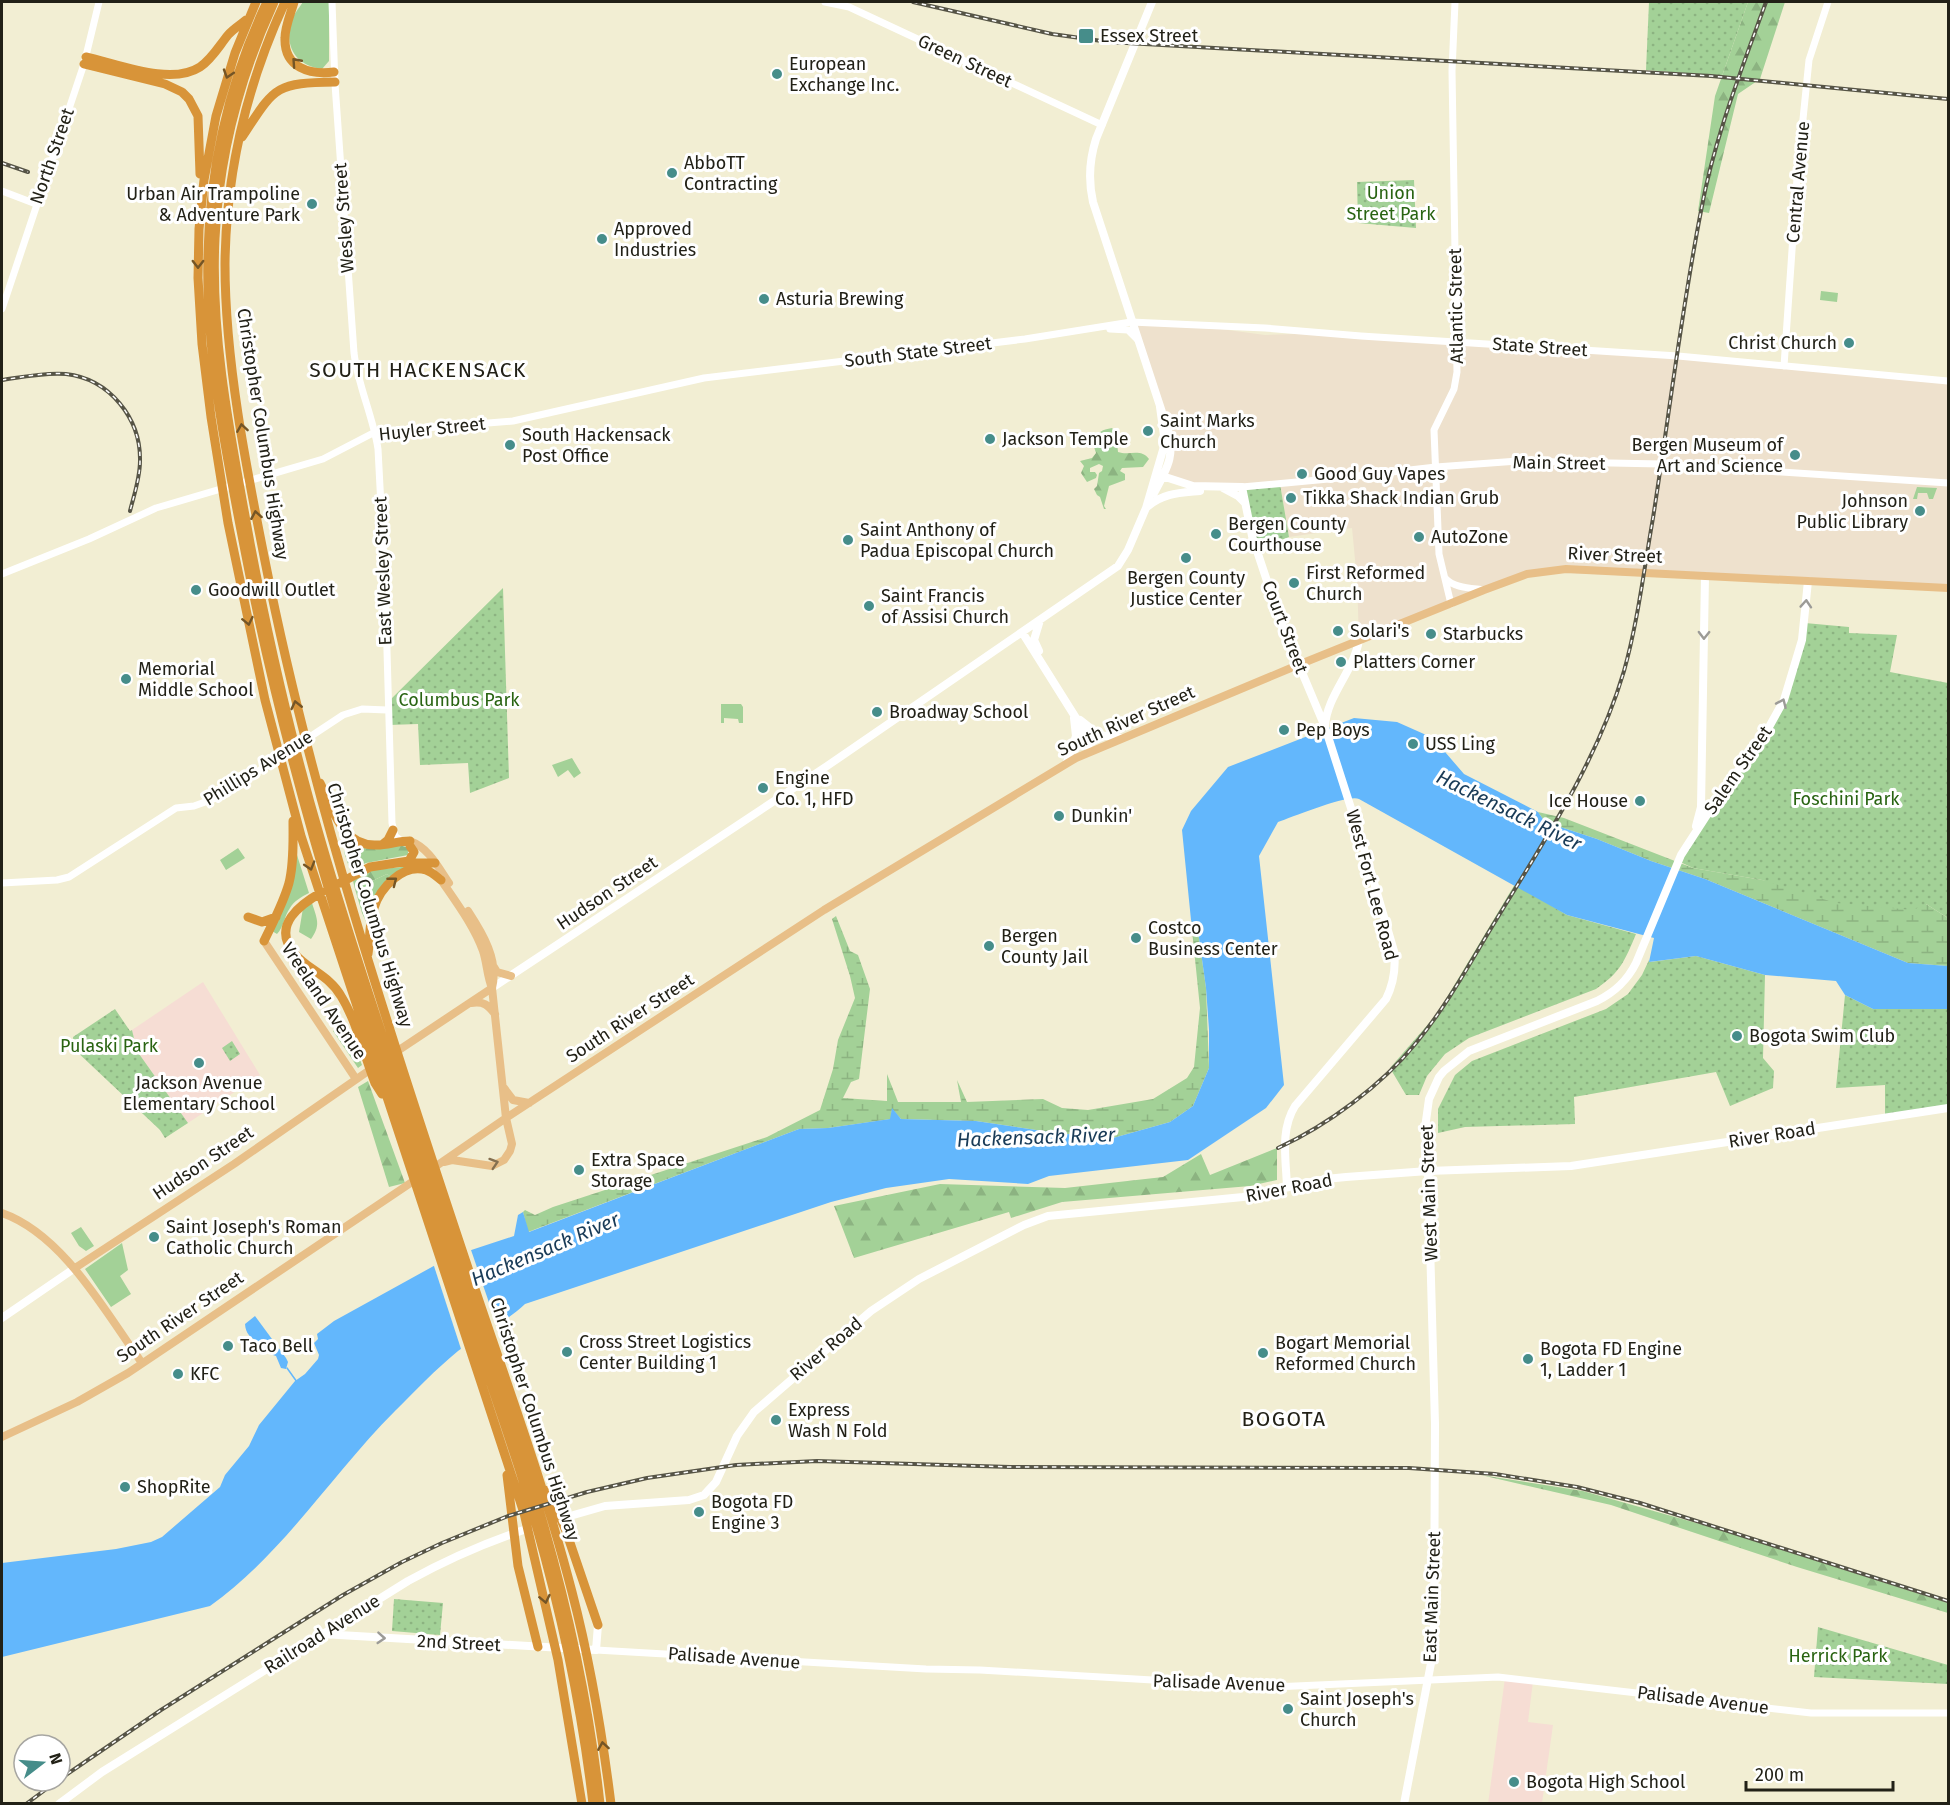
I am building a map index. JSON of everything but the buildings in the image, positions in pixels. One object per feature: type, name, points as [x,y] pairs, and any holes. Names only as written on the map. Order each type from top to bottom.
[{"type":"highway","name":"Christopher Columbus Highway","points":[[256,2],[235,53],[216,116],[206,164],[198,262],[199,311],[217,458],[248,622],[293,810],[319,894],[417,1153],[520,1472],[548,1536],[588,1659],[604,1747],[611,1803]]},
{"type":"highway","name":"Christopher Columbus Highway","points":[[267,2],[235,84],[223,127],[215,172],[208,252],[208,297],[212,342],[252,592],[276,699],[314,845],[378,1048],[526,1441],[575,1652],[600,1803]]},
{"type":"highway","name":"Christopher Columbus Highway","points":[[274,2],[243,83],[222,170],[215,259],[219,348],[244,508],[268,631],[288,718],[378,1048]]},
{"type":"highway","name":"Christopher Columbus Highway","points":[[285,2],[257,73],[238,142],[229,194],[226,300],[231,354],[261,538],[310,762],[367,960],[378,1048]]},
{"type":"highway","points":[[294,2],[285,37],[285,45],[292,60],[307,72],[335,77]]},
{"type":"highway","points":[[85,60],[158,74],[184,74],[200,67],[230,33],[248,19]]},
{"type":"highway","points":[[85,60],[174,87],[189,99],[198,116],[201,205]]},
{"type":"highway","points":[[238,142],[262,105],[277,91],[292,84],[335,77]]},
{"type":"highway","points":[[310,762],[342,829],[355,841],[374,846],[407,843],[414,850],[410,861],[375,866],[355,874],[307,901],[290,916],[287,928],[287,940],[293,952],[336,988],[347,1009],[378,1048],[387,1075]]},
{"type":"highway","points":[[264,941],[276,917],[290,876],[293,810]]},
{"type":"highway","points":[[381,845],[388,840],[392,826]]},
{"type":"highway","points":[[400,863],[433,862]]},
{"type":"highway","points":[[367,960],[374,908],[385,887],[398,876],[414,869],[429,871],[441,880]]},
{"type":"highway","points":[[248,917],[262,922],[276,917]]},
{"type":"highway","name":"Christopher Columbus Highway","points":[[387,1075],[388,1103],[417,1153],[503,1446],[548,1536],[582,1726],[593,1803]]},
{"type":"highway","points":[[503,1446],[521,1578],[542,1648]]},
{"type":"highway","points":[[548,1536],[598,1625]]},
{"type":"highway","name":"Christopher Columbus Highway","points":[[548,1536],[561,1676],[582,1803]]},
{"type":"main road","points":[[1152,2],[1093,149],[1090,163],[1090,192],[1131,322],[1172,440],[1172,449],[1162,472]]},
{"type":"main road","name":"Hudson Street","points":[[2,1318],[827,766],[1118,566],[1128,550],[1162,472],[1165,443],[1160,407]]},
{"type":"main road","name":"Main Street","points":[[1162,472],[1182,484],[1242,487]]},
{"type":"main road","name":"Main Street","points":[[1146,508],[1157,498],[1199,491],[1207,487]]},
{"type":"main road","points":[[1219,487],[1238,496],[1246,504]]},
{"type":"main road","name":"Court Street","points":[[1242,487],[1252,536],[1280,620],[1314,699],[1337,764]]},
{"type":"main road","name":"River Street","points":[[1298,664],[1527,574],[1566,569],[1948,588]]},
{"type":"main road","points":[[1690,840],[1701,807],[1702,792],[1705,576]]},
{"type":"main road","name":"Salem Street","points":[[1659,907],[1679,859],[1690,840],[1777,714],[1790,684],[1804,628],[1808,580]]},
{"type":"main road","points":[[1040,619],[1034,640],[1044,659],[1047,672]]},
{"type":"main road","points":[[1022,632],[1081,726],[1089,751]]},
{"type":"main road","points":[[1325,728],[1325,720],[1333,699],[1354,661],[1359,640]]},
{"type":"main road","name":"South River Street","points":[[2,1437],[77,1401],[142,1363],[506,1118],[824,910],[1067,762],[1298,664]]},
{"type":"main road","points":[[1314,699],[1324,704],[1333,699]]},
{"type":"main road","points":[[1072,711],[1090,730],[1099,735],[1121,738]]},
{"type":"main road","points":[[1067,762],[1076,736],[1072,711]]},
{"type":"main road","name":"West Fort Lee Road","points":[[1287,1187],[1285,1128],[1291,1113],[1377,1012],[1386,999],[1393,982],[1394,951],[1337,764]]},
{"type":"main road","points":[[407,843],[418,844],[426,851],[479,928],[485,939],[493,966],[495,978],[492,988]]},
{"type":"main road","points":[[441,880],[480,942],[492,988],[506,1118],[512,1144],[504,1160],[492,1166],[452,1160],[441,1163]]},
{"type":"main road","name":"West Main Street","points":[[1435,1424],[1426,1142],[1426,1111],[1431,1094],[1444,1071],[1459,1058],[1480,1046],[1597,1001],[1613,992],[1632,972],[1659,907]]},
{"type":"main road","name":"Vreeland Avenue","points":[[264,941],[356,1079]]},
{"type":"main road","points":[[493,966],[497,972],[511,976]]},
{"type":"main road","points":[[471,1003],[486,1004],[495,1014]]},
{"type":"main road","points":[[503,1086],[513,1100],[530,1103]]},
{"type":"main road","name":"River Road","points":[[716,1482],[737,1436],[754,1412],[871,1311],[919,1279],[1035,1221],[1062,1214],[1254,1195],[1326,1179],[1428,1171],[1571,1166],[1948,1108]]},
{"type":"main road","points":[[2,1213],[34,1230],[75,1268],[142,1363]]},
{"type":"main road","name":"East Main Street","points":[[1404,1803],[1434,1638],[1435,1424]]},
{"type":"main road","name":"Railroad Avenue","points":[[59,1803],[102,1772],[322,1634],[408,1581],[460,1555],[503,1536],[605,1506],[690,1500],[704,1495],[716,1482]]},
{"type":"main road","points":[[594,1650],[598,1625]]},
{"type":"main road","name":"2nd Street","points":[[322,1634],[594,1650]]},
{"type":"street","name":"North Street","points":[[2,309],[85,60],[99,2]]},
{"type":"street","name":"Wesley Street","points":[[332,2],[354,353],[357,375],[375,432]]},
{"type":"street","name":"Green Street","points":[[825,2],[849,7],[1102,126]]},
{"type":"street","name":"Atlantic Street","points":[[1451,604],[1439,554],[1434,430],[1456,381],[1452,72],[1455,2]]},
{"type":"street","name":"Central Avenue","points":[[1784,366],[1797,178],[1809,60],[1828,2]]},
{"type":"street","points":[[2,191],[36,204]]},
{"type":"street","name":"State Street","points":[[1131,322],[1265,327],[1650,354],[1948,381]]},
{"type":"street","name":"South State Street","points":[[704,378],[1025,339],[1131,322]]},
{"type":"street","points":[[1098,327],[1128,330],[1137,339]]},
{"type":"street","name":"Huyler Street","points":[[2,574],[89,539],[156,508],[188,497],[300,467],[323,459],[375,432],[513,421],[704,378]]},
{"type":"street","name":"East Wesley Street","points":[[375,432],[385,582],[392,826]]},
{"type":"street","name":"Main Street","points":[[1242,487],[1518,461],[1661,464],[1948,483]]},
{"type":"street","points":[[1443,576],[1449,583],[1484,590]]},
{"type":"street","name":"Phillips Avenue","points":[[2,883],[57,880],[69,877],[176,808],[212,801],[333,721],[353,711],[387,710]]},
{"type":"street","points":[[1702,792],[1705,806],[1714,804]]},
{"type":"street","points":[[392,826],[407,843]]},
{"type":"street","points":[[433,862],[441,880]]},
{"type":"street","name":"Palisade Avenue","points":[[594,1650],[1273,1687],[1505,1678],[1811,1713],[1948,1713]]},
{"type":"shaded area","points":[[1131,322],[1198,326],[1265,335],[1332,333],[1678,356],[1948,381],[1948,588],[1540,572],[1359,640],[1352,528],[1289,537],[1280,484],[1196,488],[1163,477],[1171,455]]},
{"type":"shaded area","name":"Jackson Avenue Elementary School","points":[[203,982],[260,1075],[188,1123],[137,1051],[132,1030]]},
{"type":"shaded area","points":[[1505,1678],[1533,1681],[1528,1722],[1553,1725],[1542,1803],[1488,1804]]},
{"type":"green space","points":[[303,2],[329,2],[329,61],[322,69],[299,60],[291,48],[289,31],[291,22]]},
{"type":"green space","points":[[1649,2],[1748,2],[1722,76],[1646,70]]},
{"type":"green space","points":[[1748,2],[1785,2],[1760,79],[1738,94],[1709,213],[1698,211],[1715,96]]},
{"type":"green space","name":"Union Street Park","points":[[1414,180],[1416,228],[1358,223],[1357,182]]},
{"type":"green space","points":[[1821,291],[1838,293],[1837,302],[1820,300]]},
{"type":"green space","points":[[1112,428],[1116,433],[1118,452],[1139,453],[1149,459],[1143,467],[1122,468],[1120,471],[1125,474],[1125,480],[1109,486],[1104,506],[1106,509],[1104,509],[1094,489],[1103,466],[1099,464],[1090,468],[1090,472],[1095,472],[1097,475],[1096,478],[1087,482],[1081,473],[1084,466],[1080,461],[1092,458],[1096,453],[1092,441],[1094,438],[1100,432]]},
{"type":"green space","points":[[1280,484],[1289,537],[1257,549],[1242,487]]},
{"type":"green space","points":[[1917,487],[1937,488],[1933,499],[1929,499],[1927,493],[1918,493],[1917,499],[1913,499]]},
{"type":"green space","name":"Columbus Park","points":[[503,588],[509,778],[470,793],[468,763],[420,765],[418,724],[389,725],[388,702]]},
{"type":"green space","name":"Foschini Park","points":[[1805,623],[1849,627],[1849,633],[1897,635],[1890,672],[1948,683],[1948,918],[1926,904],[1913,910],[1836,903],[1762,880],[1693,868],[1678,861],[1777,714]]},
{"type":"green space","points":[[721,704],[741,704],[743,723],[739,723],[738,719],[724,718],[724,723],[721,723]]},
{"type":"green space","points":[[572,758],[581,773],[574,778],[568,770],[558,777],[552,765]]},
{"type":"green space","points":[[1538,812],[1564,818],[1693,868],[1926,904],[1948,918],[1948,966],[1908,963],[1705,879],[1545,822]]},
{"type":"green space","points":[[351,842],[375,849],[401,846],[408,848],[408,855],[366,863],[350,870],[344,852]]},
{"type":"green space","points":[[238,848],[245,858],[226,870],[220,860]]},
{"type":"green space","points":[[297,855],[309,893],[298,899],[292,906],[277,934],[272,931]]},
{"type":"green space","points":[[411,866],[391,877],[387,874],[355,889],[353,881],[373,870]]},
{"type":"green space","points":[[387,874],[391,877],[374,896],[368,926],[355,889]]},
{"type":"green space","points":[[1515,884],[1567,915],[1636,934],[1625,958],[1617,971],[1596,989],[1469,1038],[1445,1054],[1427,1076],[1419,1095],[1406,1095],[1390,1068],[1437,1014]]},
{"type":"green space","points":[[312,903],[317,926],[311,939],[299,932],[303,908]]},
{"type":"green space","points":[[836,916],[850,951],[858,955],[870,989],[859,1079],[851,1082],[843,1098],[887,1101],[887,1074],[898,1102],[961,1102],[957,1080],[967,1102],[1043,1099],[1062,1108],[1088,1110],[1153,1099],[1187,1078],[1194,1067],[1200,1008],[1191,920],[1199,938],[1206,988],[1209,1068],[1193,1106],[1170,1122],[1113,1138],[1056,1133],[976,1121],[901,1119],[892,1109],[891,1119],[828,1128],[799,1129],[528,1232],[523,1212],[525,1210],[535,1215],[553,1207],[767,1137],[820,1110],[833,1069],[838,1040],[855,998],[832,919]]},
{"type":"green space","points":[[1696,956],[1765,975],[1763,1058],[1774,1071],[1773,1088],[1730,1106],[1716,1072],[1574,1097],[1575,1124],[1465,1127],[1438,1133],[1438,1109],[1455,1075],[1472,1061],[1606,1009],[1628,994],[1642,975],[1649,960],[1650,962]]},
{"type":"green space","points":[[1845,995],[1873,1009],[1948,1009],[1948,1108],[1885,1118],[1885,1085],[1836,1088]]},
{"type":"green space","name":"Pulaski Park","points":[[115,1009],[130,1031],[132,1030],[137,1051],[188,1123],[165,1138],[160,1130],[74,1049],[73,1037]]},
{"type":"green space","points":[[346,1023],[362,1065],[358,1068],[333,1031]]},
{"type":"green space","points":[[232,1041],[240,1054],[230,1061],[222,1048]]},
{"type":"green space","points":[[368,1081],[405,1183],[389,1187],[358,1087]]},
{"type":"green space","points":[[1277,1148],[1277,1180],[1250,1186],[1062,1202],[1011,1218],[1009,1212],[854,1258],[834,1206],[940,1184],[1065,1188],[1163,1177],[1201,1154],[1210,1175]]},
{"type":"green space","points":[[81,1227],[94,1246],[86,1251],[79,1246],[71,1233]]},
{"type":"green space","points":[[122,1243],[128,1270],[120,1276],[131,1294],[111,1307],[85,1269]]},
{"type":"green space","points":[[1481,1475],[1583,1491],[1714,1528],[1948,1603],[1948,1613],[1797,1567],[1611,1505]]},
{"type":"green space","points":[[394,1599],[443,1603],[440,1635],[392,1631]]},
{"type":"green space","name":"Herrick Park","points":[[1818,1627],[1948,1665],[1948,1684],[1814,1677]]},
{"type":"water","name":"Hackensack River","points":[[1354,718],[1397,722],[1433,738],[1464,774],[1538,812],[1545,822],[1705,879],[1908,963],[1948,966],[1948,1009],[1873,1009],[1845,995],[1836,981],[1765,975],[1696,956],[1649,962],[1654,938],[1567,915],[1359,799],[1353,798],[1320,807],[1278,822],[1259,856],[1284,1085],[1266,1108],[1188,1160],[1049,1176],[1028,1184],[949,1179],[886,1188],[831,1202],[525,1304],[458,1351],[434,1373],[372,1435],[261,1562],[210,1606],[2,1657],[2,1563],[116,1549],[151,1542],[162,1537],[220,1487],[225,1475],[249,1446],[259,1425],[295,1381],[305,1374],[318,1359],[319,1355],[314,1343],[318,1339],[317,1334],[334,1321],[450,1257],[514,1236],[518,1215],[523,1212],[529,1232],[799,1129],[828,1128],[890,1119],[892,1108],[901,1119],[976,1121],[1056,1133],[1113,1138],[1170,1122],[1193,1106],[1209,1068],[1206,988],[1199,938],[1191,920],[1182,830],[1191,811],[1228,767]]},
{"type":"water","points":[[255,1316],[286,1358],[288,1362],[286,1369],[281,1368],[276,1356],[247,1333],[245,1324]]},
{"type":"pier","points":[[470,1247],[498,1329],[462,1352],[433,1263],[449,1254]]},
{"type":"waterway","points":[[287,1368],[297,1382]]},
{"type":"railway","points":[[913,2],[1052,34],[1109,42],[1711,76],[1948,99]]},
{"type":"railway","points":[[1278,1148],[1335,1116],[1371,1089],[1402,1059],[1426,1030],[1454,990],[1564,807],[1598,740],[1624,671],[1637,614],[1687,288],[1706,184],[1729,105],[1766,2]]},
{"type":"railway","points":[[2,163],[28,172]]},
{"type":"railway","points":[[2,380],[42,374],[82,377],[109,393],[120,404],[129,416],[139,445],[139,474],[130,511]]},
{"type":"railway","points":[[72,1771],[161,1710],[343,1595],[442,1543],[508,1516],[587,1492],[647,1478],[736,1465],[817,1461],[1010,1467],[1409,1468],[1495,1474],[1577,1487],[1640,1503],[1948,1601]]},
{"type":"railway","points":[[26,1804],[41,1793]]},
{"type":"place","name":"Essex Street","points":[[1086,36]]},
{"type":"place","name":"European Exchange Inc.","points":[[777,74]]},
{"type":"place","name":"AbboTT Contracting","points":[[672,173]]},
{"type":"place","name":"Urban Air Trampoline & Adventure Park","points":[[312,204]]},
{"type":"place","name":"Approved Industries","points":[[602,239]]},
{"type":"place","name":"Asturia Brewing","points":[[764,299]]},
{"type":"place","name":"Christ Church","points":[[1849,343]]},
{"type":"place","name":"Saint Marks Church","points":[[1148,431]]},
{"type":"place","name":"Jackson Temple","points":[[990,439]]},
{"type":"place","name":"South Hackensack Post Office","points":[[510,445]]},
{"type":"place","name":"Bergen Museum of Art and Science","points":[[1795,455]]},
{"type":"place","name":"Good Guy Vapes","points":[[1302,474]]},
{"type":"place","name":"Tikka Shack Indian Grub","points":[[1291,498]]},
{"type":"place","name":"Johnson Public Library","points":[[1920,511]]},
{"type":"place","name":"Bergen County Courthouse","points":[[1216,534]]},
{"type":"place","name":"AutoZone","points":[[1419,537]]},
{"type":"place","name":"Saint Anthony of Padua Episcopal Church","points":[[848,540]]},
{"type":"place","name":"Bergen County Justice Center","points":[[1186,558]]},
{"type":"place","name":"First Reformed Church","points":[[1294,583]]},
{"type":"place","name":"Goodwill Outlet","points":[[196,590]]},
{"type":"place","name":"Saint Francis of Assisi Church","points":[[869,606]]},
{"type":"place","name":"Solari's","points":[[1338,631]]},
{"type":"place","name":"Starbucks","points":[[1431,634]]},
{"type":"place","name":"Platters Corner","points":[[1341,662]]},
{"type":"place","name":"Memorial Middle School","points":[[126,679]]},
{"type":"place","name":"Broadway School","points":[[877,712]]},
{"type":"place","name":"Pep Boys","points":[[1284,730]]},
{"type":"place","name":"USS Ling","points":[[1413,744]]},
{"type":"place","name":"Engine Co. 1, HFD","points":[[763,788]]},
{"type":"place","name":"Ice House","points":[[1640,801]]},
{"type":"place","name":"Dunkin'","points":[[1059,816]]},
{"type":"place","name":"Costco Business Center","points":[[1136,938]]},
{"type":"place","name":"Bergen County Jail","points":[[989,946]]},
{"type":"place","name":"Bogota Swim Club","points":[[1737,1036]]},
{"type":"place","name":"Jackson Avenue Elementary School","points":[[199,1063]]},
{"type":"place","name":"Extra Space Storage","points":[[579,1170]]},
{"type":"place","name":"Saint Joseph's Roman Catholic Church","points":[[154,1237]]},
{"type":"place","name":"Taco Bell","points":[[228,1346]]},
{"type":"place","name":"Cross Street Logistics Center Building 1","points":[[567,1352]]},
{"type":"place","name":"Bogart Memorial Reformed Church","points":[[1263,1353]]},
{"type":"place","name":"Bogota FD Engine 1, Ladder 1","points":[[1528,1359]]},
{"type":"place","name":"KFC","points":[[178,1374]]},
{"type":"place","name":"Express Wash N Fold","points":[[776,1420]]},
{"type":"place","name":"ShopRite","points":[[125,1487]]},
{"type":"place","name":"Bogota FD Engine 3","points":[[699,1512]]},
{"type":"place","name":"Saint Joseph's Church","points":[[1288,1709]]},
{"type":"place","name":"Bogota High School","points":[[1514,1782]]},
{"type":"district","name":"SOUTH HACKENSACK","points":[[418,370]]},
{"type":"district","name":"BOGOTA","points":[[1284,1419]]}]
